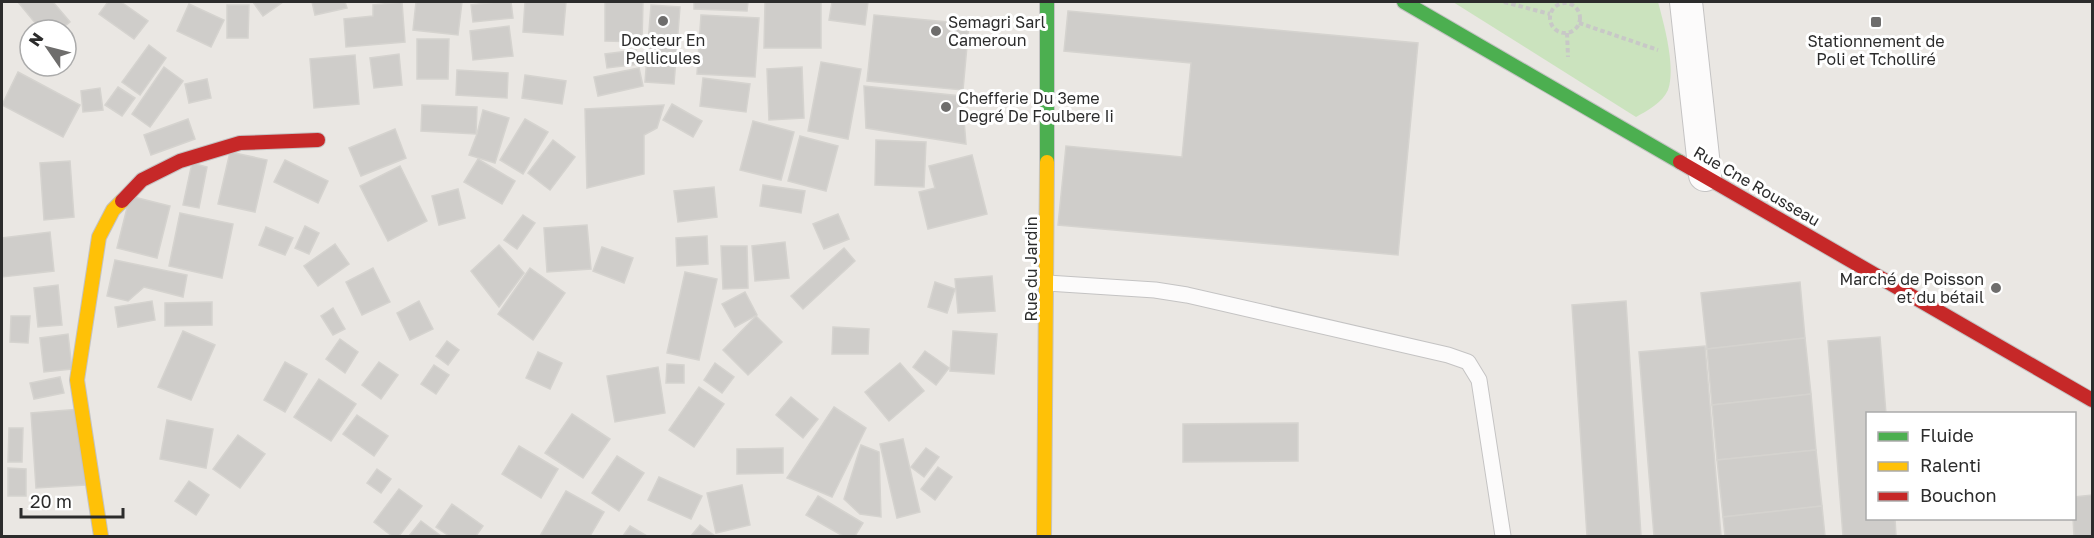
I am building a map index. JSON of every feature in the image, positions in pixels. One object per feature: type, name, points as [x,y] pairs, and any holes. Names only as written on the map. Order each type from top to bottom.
[{"type":"street","name":"Rue du Jardin","points":[[1044,537],[1047,2]]},
{"type":"street","name":"Rue Cne Rousseau","points":[[1404,2],[2092,400]]},
{"type":"street","points":[[1686,2],[1705,176]]},
{"type":"street","points":[[101,537],[78,380],[99,237],[113,210],[142,180],[180,161],[240,143],[318,140]]},
{"type":"lane","points":[[1047,283],[1155,290],[1187,295],[1448,355],[1468,362],[1479,380],[1503,537]]},
{"type":"path","points":[[1504,2],[1550,14]]},
{"type":"path","points":[[1563,2],[1573,5],[1579,13],[1579,23],[1567,33],[1557,31],[1551,24],[1550,14],[1554,7],[1563,2]]},
{"type":"path","points":[[1579,23],[1693,61]]},
{"type":"green space","points":[[1453,2],[1658,2],[1670,58],[1668,90],[1659,102],[1636,117]]},
{"type":"building","points":[[18,2],[53,2],[67,18],[31,18]]},
{"type":"building","points":[[108,2],[121,2],[148,21],[134,39],[99,14]]},
{"type":"building","points":[[253,2],[283,2],[263,16]]},
{"type":"building","points":[[312,2],[345,2],[347,8],[315,15]]},
{"type":"building","points":[[402,2],[405,42],[346,47],[344,19],[373,16],[373,5]]},
{"type":"building","points":[[416,2],[462,2],[458,35],[413,30]]},
{"type":"building","points":[[511,2],[513,18],[473,22],[471,5]]},
{"type":"building","points":[[525,2],[566,2],[563,35],[523,32]]},
{"type":"building","points":[[605,2],[643,2],[642,42],[605,41]]},
{"type":"building","points":[[694,2],[748,2],[747,11],[694,9]]},
{"type":"building","points":[[765,2],[821,2],[821,48],[764,48]]},
{"type":"building","points":[[832,2],[868,2],[865,25],[829,20]]},
{"type":"building","points":[[189,4],[224,20],[211,47],[177,31]]},
{"type":"building","points":[[227,5],[249,5],[248,38],[227,38]]},
{"type":"building","points":[[651,5],[680,7],[674,84],[645,82]]},
{"type":"building","points":[[1068,11],[1418,43],[1398,255],[1058,225],[1066,146],[1182,157],[1191,63],[1064,51]]},
{"type":"building","points":[[701,15],[759,18],[755,77],[697,74]]},
{"type":"building","points":[[874,15],[969,24],[963,90],[867,81]]},
{"type":"building","points":[[509,26],[513,56],[473,60],[470,31]]},
{"type":"building","points":[[417,39],[449,39],[448,79],[417,79]]},
{"type":"building","points":[[149,45],[166,58],[140,95],[122,82]]},
{"type":"building","points":[[636,50],[639,64],[607,68],[605,54]]},
{"type":"building","points":[[399,54],[402,85],[374,88],[370,58]]},
{"type":"building","points":[[355,55],[359,104],[314,108],[310,59]]},
{"type":"building","points":[[821,62],[861,69],[848,139],[808,131]]},
{"type":"building","points":[[164,67],[183,81],[150,127],[132,114]]},
{"type":"building","points":[[802,67],[804,118],[769,120],[767,69]]},
{"type":"building","points":[[639,68],[643,86],[598,96],[594,77]]},
{"type":"building","points":[[457,70],[508,73],[507,98],[456,95]]},
{"type":"building","points":[[18,72],[18,78],[29,78],[80,105],[63,137],[2,105]]},
{"type":"building","points":[[525,75],[566,81],[562,104],[522,98]]},
{"type":"building","points":[[703,78],[750,84],[746,112],[700,106]]},
{"type":"building","points":[[207,79],[211,98],[189,103],[185,84]]},
{"type":"building","points":[[864,86],[962,96],[966,144],[866,128]]},
{"type":"building","points":[[118,87],[135,98],[122,116],[105,105]]},
{"type":"building","points":[[100,88],[103,110],[83,112],[81,91]]},
{"type":"building","points":[[672,104],[702,121],[693,137],[663,120]]},
{"type":"building","points":[[422,105],[477,107],[476,134],[421,131]]},
{"type":"building","points":[[664,105],[657,128],[644,135],[644,174],[587,188],[585,109]]},
{"type":"building","points":[[483,110],[509,118],[495,163],[469,155]]},
{"type":"building","points":[[188,119],[195,139],[151,155],[144,135]]},
{"type":"building","points":[[525,119],[548,132],[523,174],[500,160]]},
{"type":"building","points":[[753,121],[794,132],[781,180],[740,170]]},
{"type":"building","points":[[395,129],[406,158],[361,176],[349,148]]},
{"type":"building","points":[[800,136],[838,146],[826,191],[788,181]]},
{"type":"building","points":[[553,140],[575,157],[550,190],[528,173]]},
{"type":"building","points":[[876,140],[926,142],[924,187],[875,185]]},
{"type":"building","points":[[230,152],[267,160],[255,212],[218,204]]},
{"type":"building","points":[[972,155],[987,214],[928,229],[919,192],[935,188],[929,166]]},
{"type":"building","points":[[478,159],[515,181],[502,204],[464,182]]},
{"type":"building","points":[[285,160],[328,181],[318,203],[274,182]]},
{"type":"building","points":[[70,161],[74,217],[44,220],[40,163]]},
{"type":"building","points":[[192,163],[207,167],[199,208],[183,205]]},
{"type":"building","points":[[400,166],[427,221],[388,241],[360,186]]},
{"type":"building","points":[[763,185],[805,191],[801,213],[760,206]]},
{"type":"building","points":[[714,187],[717,217],[678,222],[674,191]]},
{"type":"building","points":[[458,189],[465,218],[439,225],[432,196]]},
{"type":"building","points":[[130,196],[170,206],[157,258],[117,248]]},
{"type":"building","points":[[180,213],[233,224],[222,278],[169,266]]},
{"type":"building","points":[[838,214],[849,239],[824,249],[813,224]]},
{"type":"building","points":[[523,215],[535,223],[517,249],[504,240]]},
{"type":"building","points":[[587,225],[591,269],[547,272],[544,228]]},
{"type":"building","points":[[305,226],[319,233],[309,254],[295,248]]},
{"type":"building","points":[[266,227],[293,238],[285,255],[259,245]]},
{"type":"building","points":[[50,232],[54,271],[2,277],[2,238]]},
{"type":"building","points":[[707,236],[708,264],[677,266],[676,238]]},
{"type":"building","points":[[785,242],[789,278],[755,281],[752,246]]},
{"type":"building","points":[[335,244],[349,264],[318,286],[304,266]]},
{"type":"building","points":[[499,245],[524,273],[499,307],[471,271]]},
{"type":"building","points":[[721,246],[747,246],[748,288],[723,289]]},
{"type":"building","points":[[602,247],[633,258],[624,283],[593,271]]},
{"type":"building","points":[[844,248],[855,261],[803,309],[791,296]]},
{"type":"building","points":[[115,260],[187,275],[183,297],[144,287],[128,301],[107,296]]},
{"type":"building","points":[[373,268],[390,302],[362,315],[346,282]]},
{"type":"building","points":[[530,268],[565,293],[533,340],[498,314]]},
{"type":"building","points":[[685,272],[717,279],[699,360],[667,353]]},
{"type":"building","points":[[992,276],[995,311],[958,313],[955,279]]},
{"type":"building","points":[[935,282],[955,289],[947,313],[928,307]]},
{"type":"building","points":[[1800,282],[1805,338],[1707,349],[1701,293]]},
{"type":"building","points":[[58,285],[62,325],[38,327],[34,288]]},
{"type":"building","points":[[745,292],[757,315],[735,327],[722,304]]},
{"type":"building","points":[[152,301],[155,320],[118,327],[115,307]]},
{"type":"building","points":[[419,301],[433,329],[410,340],[397,313]]},
{"type":"building","points":[[1626,301],[1641,536],[1587,536],[1572,305]]},
{"type":"building","points":[[212,302],[212,325],[165,326],[165,303]]},
{"type":"building","points":[[333,308],[345,329],[333,335],[321,316]]},
{"type":"building","points":[[11,316],[30,316],[28,343],[10,342]]},
{"type":"building","points":[[756,316],[782,342],[748,375],[723,350]]},
{"type":"building","points":[[833,327],[869,329],[868,354],[832,354]]},
{"type":"building","points":[[183,331],[215,345],[191,400],[158,387]]},
{"type":"building","points":[[953,331],[997,334],[994,374],[950,371]]},
{"type":"building","points":[[68,334],[72,369],[44,372],[40,338]]},
{"type":"building","points":[[1880,337],[1886,412],[1866,412],[1866,520],[1895,520],[1896,536],[1843,536],[1828,341]]},
{"type":"building","points":[[1805,338],[1811,394],[1712,405],[1707,349]]},
{"type":"building","points":[[340,339],[358,352],[345,373],[326,359]]},
{"type":"building","points":[[447,341],[459,350],[448,365],[436,356]]},
{"type":"building","points":[[1705,346],[1721,536],[1654,536],[1639,352]]},
{"type":"building","points":[[925,351],[949,368],[936,385],[913,367]]},
{"type":"building","points":[[538,352],[562,363],[550,389],[526,378]]},
{"type":"building","points":[[285,362],[307,374],[285,412],[264,400]]},
{"type":"building","points":[[379,362],[398,375],[381,399],[362,385]]},
{"type":"building","points":[[715,363],[734,377],[722,393],[704,380]]},
{"type":"building","points":[[900,363],[924,391],[889,421],[865,392]]},
{"type":"building","points":[[667,364],[684,365],[684,383],[666,383]]},
{"type":"building","points":[[434,365],[449,375],[436,394],[421,384]]},
{"type":"building","points":[[658,367],[665,413],[615,422],[607,376]]},
{"type":"building","points":[[60,377],[64,393],[34,399],[30,383]]},
{"type":"building","points":[[319,379],[356,404],[331,441],[294,417]]},
{"type":"building","points":[[699,387],[724,404],[694,447],[669,430]]},
{"type":"building","points":[[1811,394],[1816,450],[1717,460],[1712,405]]},
{"type":"building","points":[[791,397],[818,419],[803,438],[776,415]]},
{"type":"building","points":[[834,407],[866,428],[832,497],[787,478]]},
{"type":"building","points":[[80,409],[85,485],[36,488],[31,413]]},
{"type":"building","points":[[572,414],[610,439],[583,478],[545,453]]},
{"type":"building","points":[[357,415],[388,436],[374,456],[343,434]]},
{"type":"building","points":[[167,420],[213,429],[206,468],[160,459]]},
{"type":"building","points":[[1298,423],[1298,461],[1183,462],[1183,424]]},
{"type":"building","points":[[9,428],[23,428],[22,462],[8,462]]},
{"type":"building","points":[[238,435],[265,454],[240,488],[213,469]]},
{"type":"building","points":[[903,439],[920,512],[897,518],[880,444]]},
{"type":"building","points":[[861,445],[879,452],[881,517],[860,514],[844,499]]},
{"type":"building","points":[[519,446],[558,469],[541,498],[502,474]]},
{"type":"building","points":[[783,448],[783,473],[737,474],[737,449]]},
{"type":"building","points":[[926,448],[939,457],[924,477],[911,467]]},
{"type":"building","points":[[1816,450],[1822,506],[1723,517],[1717,460]]},
{"type":"building","points":[[617,456],[644,473],[619,511],[592,493]]},
{"type":"building","points":[[938,467],[952,477],[935,500],[921,489]]},
{"type":"building","points":[[8,468],[26,469],[26,496],[8,496]]},
{"type":"building","points":[[377,469],[391,479],[381,493],[367,483]]},
{"type":"building","points":[[659,477],[702,496],[691,519],[648,500]]},
{"type":"building","points":[[189,481],[209,495],[196,515],[175,501]]},
{"type":"building","points":[[742,485],[750,525],[716,533],[707,493]]},
{"type":"building","points":[[399,489],[422,506],[399,536],[392,536],[374,522]]},
{"type":"building","points":[[566,491],[604,512],[590,536],[540,536]]},
{"type":"building","points":[[2092,495],[2092,536],[2074,536],[2076,497]]},
{"type":"building","points":[[818,496],[863,523],[855,536],[843,536],[806,515]]},
{"type":"building","points":[[452,504],[483,526],[476,536],[449,536],[436,527]]},
{"type":"building","points":[[1822,506],[1825,536],[1725,536],[1723,517]]},
{"type":"building","points":[[421,521],[441,536],[409,536]]},
{"type":"building","points":[[700,525],[715,536],[691,536]]},
{"type":"building","points":[[630,526],[647,536],[623,536]]},
{"type":"traffic: fast","points":[[1047,2],[1047,162]]},
{"type":"traffic: fast","points":[[1404,2],[1680,162]]},
{"type":"traffic: slow","points":[[1044,536],[1047,162]]},
{"type":"traffic: slow","points":[[101,536],[77,380],[99,237],[113,210],[122,201]]},
{"type":"traffic: jam","points":[[122,201],[142,180],[180,161],[240,143],[318,140]]},
{"type":"traffic: jam","points":[[1680,162],[2092,400]]},
{"type":"place","name":"Docteur En Pellicules","points":[[663,21]]},
{"type":"place","name":"Stationnement de Poli et Tcholliré","points":[[1876,22]]},
{"type":"place","name":"Semagri Sarl Cameroun","points":[[936,31]]},
{"type":"place","name":"Chefferie Du 3eme Degré De Foulbere Ii","points":[[946,107]]},
{"type":"place","name":"Marché de Poisson et du bétail","points":[[1996,288]]}]
